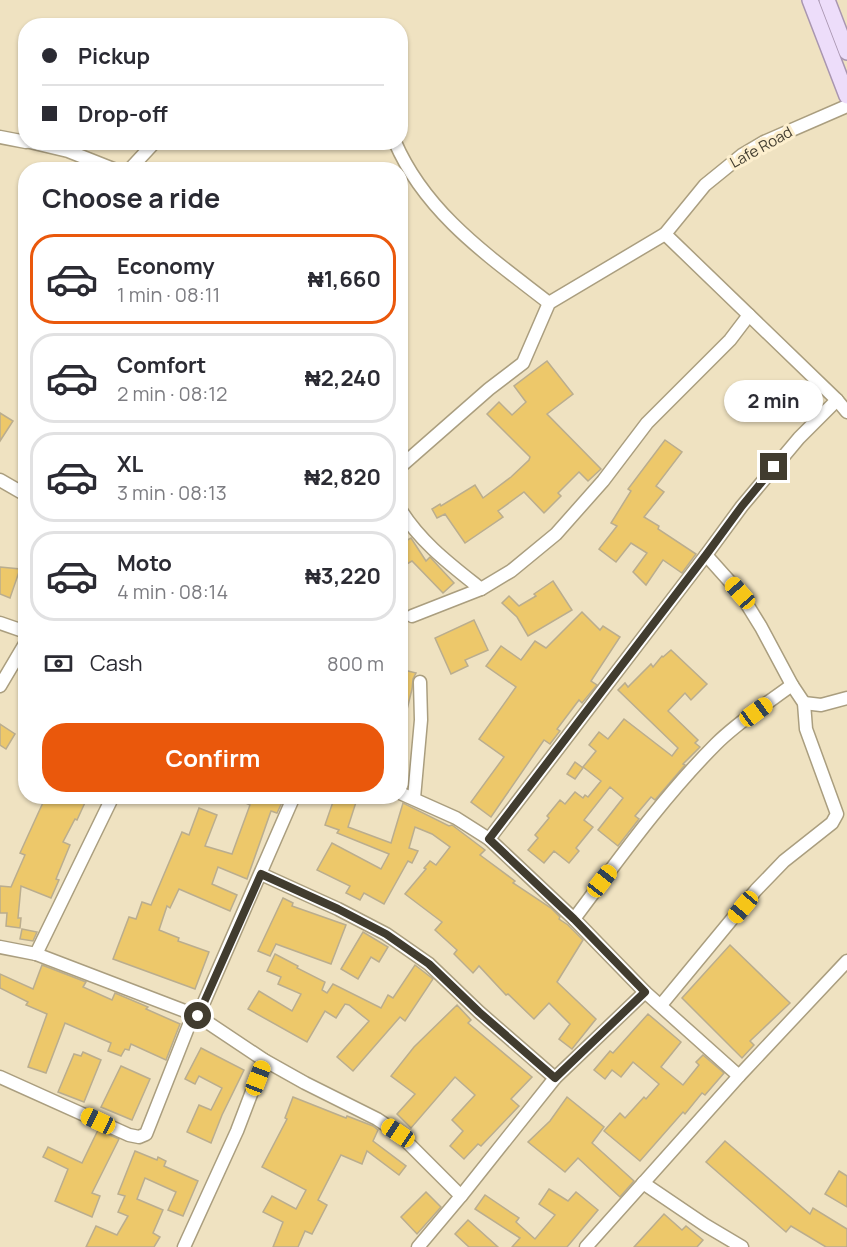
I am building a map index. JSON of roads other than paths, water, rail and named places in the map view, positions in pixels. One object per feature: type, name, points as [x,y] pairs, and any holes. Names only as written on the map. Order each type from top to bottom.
[{"type":"main road","points":[[810,0],[847,96]]},
{"type":"main road","points":[[828,0],[847,51]]},
{"type":"street","name":"Lafe Road","points":[[665,234],[705,185],[742,154],[847,106]]},
{"type":"street","points":[[0,137],[18,140]]},
{"type":"street","points":[[68,150],[97,162]]},
{"type":"street","points":[[136,162],[148,150]]},
{"type":"street","points":[[408,170],[440,212],[467,237],[549,303]]},
{"type":"street","points":[[408,460],[489,388],[523,363],[549,303],[665,234],[847,412]]},
{"type":"street","points":[[412,616],[481,589],[511,571],[556,534],[603,481],[647,423],[730,339],[749,315]]},
{"type":"street","points":[[489,839],[742,506],[774,467],[837,400]]},
{"type":"street","points":[[0,480],[18,490]]},
{"type":"street","points":[[408,521],[418,536],[481,589]]},
{"type":"street","points":[[661,1005],[756,890],[784,861],[832,824],[837,814],[806,729],[804,703],[792,686],[740,593],[706,555]]},
{"type":"street","points":[[0,623],[18,629]]},
{"type":"street","points":[[0,686],[18,656]]},
{"type":"street","points":[[414,798],[421,720],[420,682]]},
{"type":"street","points":[[574,919],[660,806],[716,744],[737,725],[792,686]]},
{"type":"street","points":[[804,703],[821,705],[847,698]]},
{"type":"street","points":[[408,796],[456,819],[489,839],[574,919],[645,992],[739,1076]]},
{"type":"street","points":[[36,954],[108,804]]},
{"type":"street","points":[[0,1077],[129,1135],[139,1137],[146,1134],[189,1025],[198,1016],[291,804]]},
{"type":"street","points":[[261,874],[386,934],[429,964],[479,1012],[555,1078]]},
{"type":"street","points":[[0,947],[36,954],[198,1016],[264,1060],[368,1114],[398,1133],[461,1196]]},
{"type":"street","points":[[586,1247],[739,1076],[847,961]]},
{"type":"street","points":[[418,1247],[555,1078],[645,992]]},
{"type":"street","points":[[184,1247],[237,1131],[264,1060]]},
{"type":"street","points":[[643,1183],[742,1247]]}]
